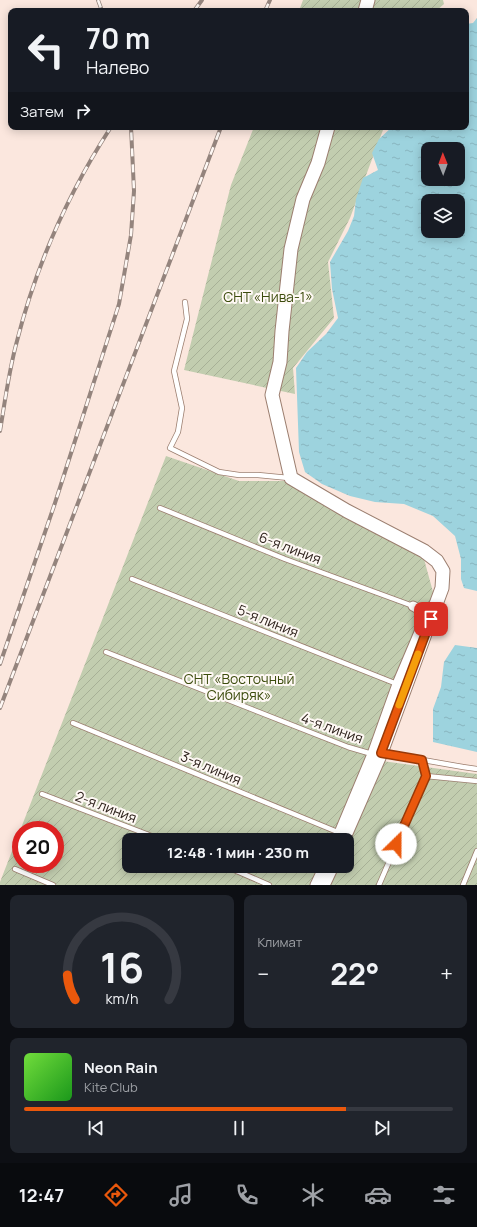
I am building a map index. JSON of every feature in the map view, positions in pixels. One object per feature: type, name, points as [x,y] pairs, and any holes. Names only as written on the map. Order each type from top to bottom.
[{"type":"street","points":[[327,130],[318,163],[304,199],[291,248],[280,362],[272,395],[291,478],[347,511],[424,551],[437,561],[443,571],[442,588],[377,754],[342,833]]},
{"type":"street","points":[[377,754],[397,684],[424,618],[420,610],[412,606]]},
{"type":"street","points":[[315,885],[321,873]]},
{"type":"street","points":[[323,885],[329,873]]},
{"type":"lane","points":[[185,302],[187,318],[174,371],[182,408],[178,432],[170,448],[219,472],[239,475],[291,478]]},
{"type":"lane","name":"6-я линия","points":[[160,508],[285,559],[412,606]]},
{"type":"lane","name":"5-я линия","points":[[132,579],[397,684]]},
{"type":"lane","name":"4-я линия","points":[[106,652],[348,747],[377,754],[477,769]]},
{"type":"lane","name":"3-я линия","points":[[73,723],[328,833]]},
{"type":"lane","points":[[379,885],[426,776],[422,760]]},
{"type":"lane","points":[[426,776],[477,781]]},
{"type":"lane","name":"2-я линия","points":[[42,794],[144,833]]},
{"type":"lane","points":[[462,885],[477,851]]},
{"type":"lane","points":[[24,873],[53,885]]},
{"type":"lane","points":[[241,873],[269,885]]},
{"type":"green space","points":[[303,0],[443,0],[444,4],[439,8],[300,8]]},
{"type":"green space","name":"СНТ «Нива-1»","points":[[253,130],[383,130],[350,218],[328,262],[334,318],[293,368],[295,394],[184,370],[231,185]]},
{"type":"green space","name":"СНТ «Восточный Сибиряк»","points":[[166,456],[239,481],[287,481],[424,559],[433,592],[375,760],[477,774],[477,885],[0,885],[12,851],[12,873],[64,873],[64,821],[24,821]]},
{"type":"water","points":[[477,18],[477,591],[464,588],[461,579],[461,559],[455,536],[433,516],[404,504],[375,502],[350,496],[322,484],[305,472],[299,452],[296,368],[307,352],[326,334],[338,318],[332,289],[330,262],[348,231],[354,216],[356,199],[363,178],[378,170],[372,153],[379,139],[389,130],[469,130],[469,24],[473,23]]},
{"type":"water","points":[[455,645],[477,648],[477,752],[433,742],[433,709],[441,687],[444,662]]},
{"type":"railway","points":[[98,0],[101,8]]},
{"type":"railway","points":[[196,8],[202,0]]},
{"type":"railway","points":[[266,8],[270,0]]},
{"type":"railway","points":[[0,431],[14,352],[25,313],[44,257],[55,230],[81,177],[109,130]]},
{"type":"railway","points":[[0,664],[55,503],[119,304],[131,235],[134,191],[131,130]]},
{"type":"railway","points":[[0,708],[220,130]]},
{"type":"slow traffic","points":[[399,705],[418,654]]},
{"type":"route","points":[[396,844],[426,776],[422,760],[381,753],[431,619]]}]
